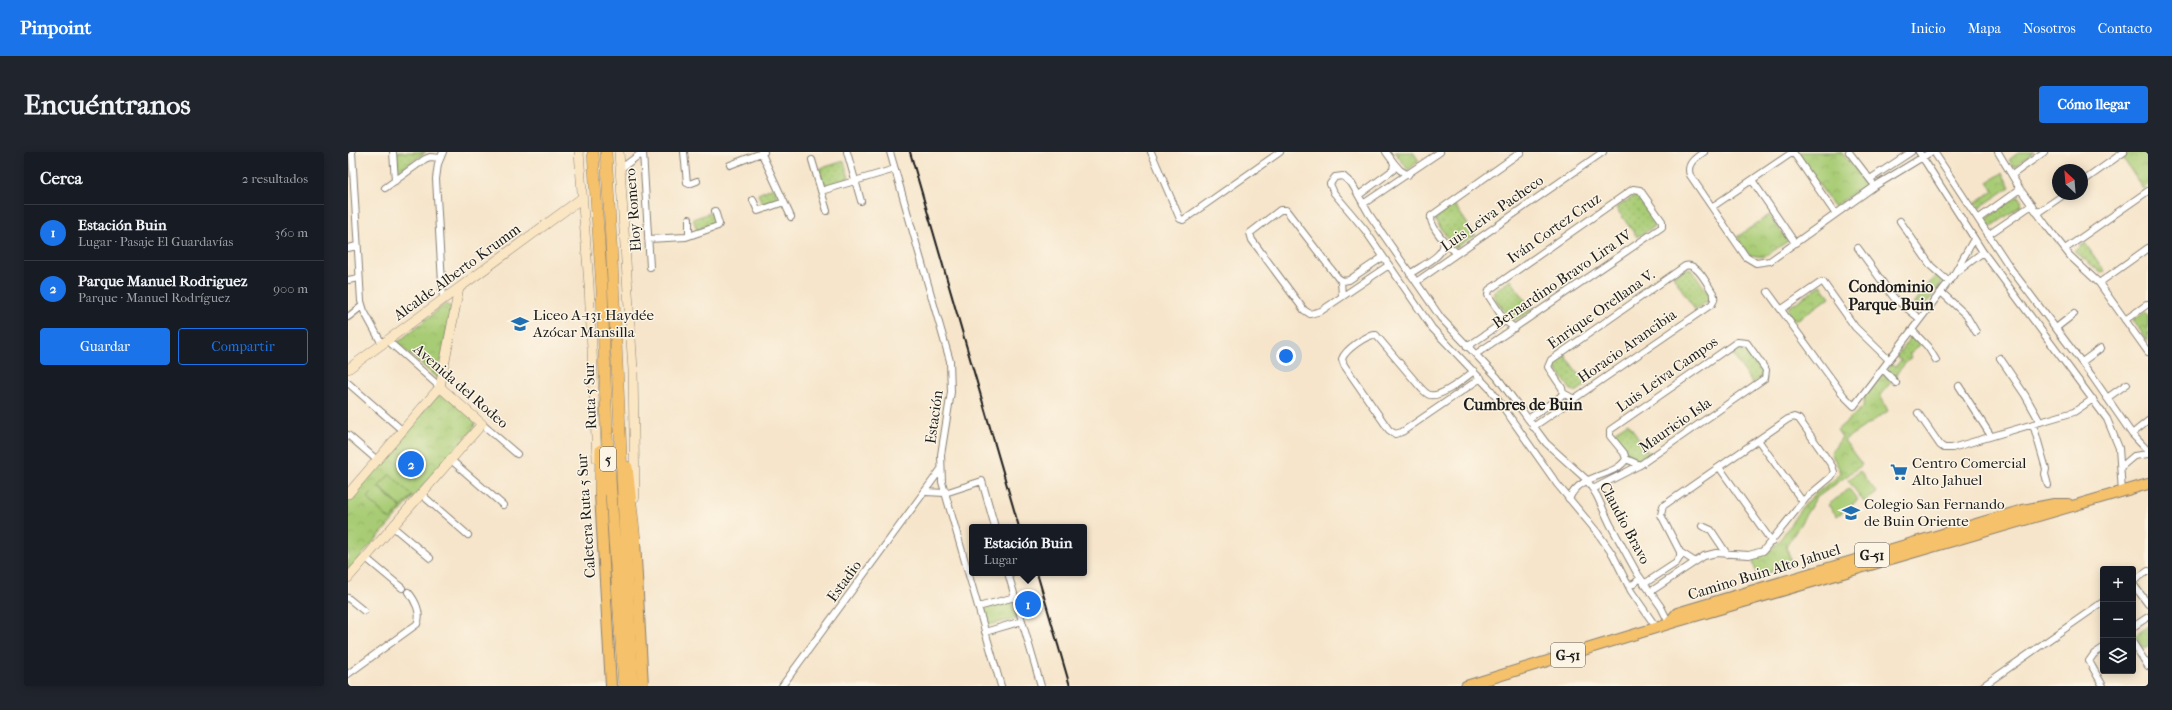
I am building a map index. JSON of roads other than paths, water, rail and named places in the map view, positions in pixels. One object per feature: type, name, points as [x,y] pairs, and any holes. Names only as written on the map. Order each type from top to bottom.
[{"type":"highway","name":"Ruta 5 Sur","points":[[593,152],[607,441],[624,686]]},
{"type":"highway","name":"Ruta 5 Sur","points":[[606,152],[633,686]]},
{"type":"highway","points":[[600,494],[604,359]]},
{"type":"highway","points":[[618,412],[635,540]]},
{"type":"main road","name":"Caletera Ruta 5 Sur","points":[[578,152],[589,285],[597,467],[600,494],[611,686]]},
{"type":"main road","points":[[619,152],[633,391],[635,540],[643,686]]},
{"type":"main road","name":"Alcalde Alberto Krumm","points":[[348,369],[582,198]]},
{"type":"main road","points":[[349,490],[403,431],[440,387],[459,288]]},
{"type":"main road","name":"Avenida del Rodeo","points":[[440,387],[482,424]]},
{"type":"main road","points":[[348,578],[482,424]]},
{"type":"main road","name":"Camino Buin Alto Jahuel","points":[[1466,686],[1656,627],[2148,484]]},
{"type":"street","name":"Avenida del Rodeo","points":[[352,152],[362,306],[384,342],[440,387]]},
{"type":"street","points":[[393,152],[395,180]]},
{"type":"street","points":[[443,152],[440,158],[436,178],[443,300]]},
{"type":"street","points":[[620,169],[642,152]]},
{"type":"street","name":"Eloy Romero","points":[[642,152],[650,267]]},
{"type":"street","points":[[684,152],[687,183],[689,184],[697,181]]},
{"type":"street","points":[[730,165],[762,152],[791,217]]},
{"type":"street","points":[[847,152],[861,201]]},
{"type":"street","name":"Estación","points":[[890,152],[950,361],[951,392],[941,469],[945,493],[969,576]]},
{"type":"street","points":[[1151,152],[1180,219],[1183,220],[1280,152]]},
{"type":"street","points":[[1386,152],[1400,170],[1408,175]]},
{"type":"street","points":[[1363,204],[1440,152]]},
{"type":"street","points":[[1457,253],[1443,240],[1431,223],[1430,218],[1433,213],[1521,152]]},
{"type":"street","name":"Luis Leiva Pacheco","points":[[1416,282],[1603,152]]},
{"type":"street","points":[[1704,152],[1693,160],[1689,167],[1692,180],[1746,257],[1756,263],[1770,261],[1835,213],[1921,154],[1933,152],[2027,291],[2082,362],[2132,434],[2148,451]]},
{"type":"street","points":[[1712,207],[1793,152],[1835,213]]},
{"type":"street","points":[[1849,152],[1875,186]]},
{"type":"street","points":[[1870,179],[1911,152]]},
{"type":"street","points":[[1998,152],[2020,189],[2037,213],[2065,250],[2099,283],[2148,352]]},
{"type":"street","points":[[2012,175],[2044,152]]},
{"type":"street","points":[[2088,178],[2124,152]]},
{"type":"street","points":[[1921,154],[1974,240],[2103,412],[2117,441],[2121,467],[2122,492]]},
{"type":"street","points":[[385,188],[425,159],[430,157],[440,158]]},
{"type":"street","points":[[812,160],[827,211]]},
{"type":"street","points":[[1358,195],[1391,174],[1394,168],[1393,161]]},
{"type":"street","points":[[821,191],[895,168]]},
{"type":"street","name":"Claudio Bravo","points":[[1656,627],[1628,585],[1605,543],[1569,499],[1488,386],[1445,342],[1423,315],[1365,230],[1334,193],[1330,186],[1331,181],[1338,176],[1346,176],[1375,223],[1450,330],[1476,354],[1497,377],[1528,418],[1533,427],[1551,448],[1587,480],[1640,578],[1661,607],[1669,624]]},
{"type":"street","points":[[1752,180],[1795,243]]},
{"type":"street","name":"Bernardino Bravo Lira IV","points":[[1476,354],[1663,225],[1638,188]]},
{"type":"street","name":"Iván Cortez Cruz","points":[[1505,321],[1488,293],[1490,289],[1633,189],[1638,188]]},
{"type":"street","points":[[1978,219],[2020,189]]},
{"type":"street","points":[[2065,250],[2148,191]]},
{"type":"street","points":[[753,200],[758,211],[784,202]]},
{"type":"street","points":[[2037,213],[2056,200]]},
{"type":"street","points":[[1988,235],[2032,205]]},
{"type":"street","points":[[1352,290],[1286,210],[1280,210],[1252,230],[1250,235],[1252,240],[1308,313],[1321,311],[1389,265]]},
{"type":"street","points":[[648,239],[689,236],[718,225],[715,211]]},
{"type":"street","points":[[348,217],[356,216]]},
{"type":"street","points":[[689,219],[689,236]]},
{"type":"street","points":[[1900,221],[1931,266],[1949,282]]},
{"type":"street","points":[[1365,230],[1375,223]]},
{"type":"street","name":"Luis Leiva Pacheco","points":[[1410,274],[1442,251],[1445,245],[1443,240]]},
{"type":"street","points":[[1768,292],[1782,309],[1844,396],[1854,406],[1949,282],[1974,240]]},
{"type":"street","points":[[348,248],[357,246]]},
{"type":"street","points":[[1858,248],[1894,298],[1920,319]]},
{"type":"street","points":[[2099,283],[2148,248]]},
{"type":"street","points":[[1953,276],[1983,252]]},
{"type":"street","points":[[1342,296],[1345,281],[1383,257]]},
{"type":"street","name":"Horacio Arancibia","points":[[1533,427],[1712,304],[1715,299],[1713,293],[1695,267],[1689,265]]},
{"type":"street","name":"Enrique Orellana V.","points":[[1563,393],[1562,388],[1548,366],[1550,360],[1685,266],[1689,265]]},
{"type":"street","points":[[348,280],[359,278]]},
{"type":"street","points":[[1782,309],[1823,282],[1855,327],[1889,360]]},
{"type":"street","points":[[2017,298],[2027,291]]},
{"type":"street","points":[[1941,292],[1966,315],[1976,332]]},
{"type":"street","points":[[2125,320],[2148,304]]},
{"type":"street","points":[[348,317],[362,306]]},
{"type":"street","points":[[1423,315],[1434,308]]},
{"type":"street","points":[[2056,328],[2074,314]]},
{"type":"street","points":[[1505,321],[1515,328]]},
{"type":"street","name":"Bernardino Bravo Lira IV","points":[[1467,347],[1505,321]]},
{"type":"street","points":[[1912,330],[1928,347],[1936,360]]},
{"type":"street","points":[[1474,372],[1441,394],[1433,395],[1426,393],[1420,388],[1375,335],[1369,336],[1345,353],[1342,361],[1390,430],[1395,434],[1402,432],[1481,378]]},
{"type":"street","name":"Mauricio Isla","points":[[1593,489],[1640,465],[1763,380],[1766,374],[1765,368],[1748,344],[1743,341]]},
{"type":"street","name":"Luis Leiva Campos","points":[[1626,459],[1624,453],[1610,433],[1612,428],[1737,342],[1743,341]]},
{"type":"street","points":[[2082,362],[2101,348]]},
{"type":"street","points":[[2000,358],[2021,389],[2040,422]]},
{"type":"street","points":[[1883,369],[1896,383]]},
{"type":"street","points":[[1488,386],[1491,381],[1497,377]]},
{"type":"street","points":[[348,383],[403,431]]},
{"type":"street","points":[[2107,398],[2127,384]]},
{"type":"street","points":[[1959,386],[1991,436]]},
{"type":"street","points":[[1563,393],[1574,399]]},
{"type":"street","name":"Horacio Arancibia","points":[[1528,418],[1560,398],[1563,393]]},
{"type":"street","points":[[1433,395],[1436,408]]},
{"type":"street","points":[[1918,413],[1939,443],[1944,448],[1952,448],[2074,412],[2093,399]]},
{"type":"street","points":[[2103,412],[2112,406]]},
{"type":"street","points":[[1650,592],[1694,561],[1712,554],[1744,555],[1759,553],[1772,542],[1803,502],[1833,474],[1834,469],[1801,421],[1794,417],[1788,419],[1661,508],[1662,518],[1680,552],[1694,561]]},
{"type":"street","points":[[2132,434],[2148,421]]},
{"type":"street","name":"Avenida del Rodeo","points":[[482,424],[517,454]]},
{"type":"street","points":[[2033,424],[2046,469],[2045,474],[2048,486]]},
{"type":"street","points":[[348,435],[377,460]]},
{"type":"street","points":[[1758,440],[1803,502]]},
{"type":"street","points":[[2121,467],[2134,456],[2148,454]]},
{"type":"street","points":[[1626,459],[1640,465]]},
{"type":"street","name":"Mauricio Isla","points":[[1587,480],[1618,466],[1626,459]]},
{"type":"street","points":[[451,460],[503,505]]},
{"type":"street","points":[[1719,467],[1772,542]]},
{"type":"street","points":[[2046,469],[2054,467]]},
{"type":"street","name":"Estadio","points":[[782,686],[926,492],[941,469]]},
{"type":"street","name":"Claudio Bravo","points":[[1569,499],[1574,488],[1587,480]]},
{"type":"street","points":[[926,492],[945,493],[982,481],[994,524]]},
{"type":"street","points":[[421,494],[468,535]]},
{"type":"street","points":[[393,526],[430,558]]},
{"type":"street","points":[[1702,526],[1711,530],[1727,554]]},
{"type":"street","points":[[1644,584],[1676,563],[1680,557],[1680,552]]},
{"type":"street","points":[[366,558],[402,588]]},
{"type":"street","points":[[2136,580],[2146,572],[2148,579]]},
{"type":"street","name":"Estación","points":[[969,576],[1001,686]]},
{"type":"street","points":[[1009,576],[1041,686]]},
{"type":"street","name":"Claudio Bravo","points":[[1628,585],[1634,584],[1640,578]]},
{"type":"street","points":[[2136,586],[2148,604]]},
{"type":"street","points":[[348,674],[417,624],[418,618],[416,605],[408,592]]},
{"type":"street","points":[[978,607],[1015,597]]},
{"type":"street","points":[[348,598],[364,611]]},
{"type":"street","points":[[1983,686],[2100,604]]},
{"type":"street","points":[[2136,625],[2148,617]]},
{"type":"street","points":[[985,632],[1022,622]]},
{"type":"street","points":[[2136,647],[2148,666]]},
{"type":"street","points":[[2100,650],[2094,654],[2089,661],[2103,686]]},
{"type":"street","points":[[2142,656],[2148,652]]},
{"type":"railway","points":[[910,152],[1018,524]]},
{"type":"railway","points":[[1038,576],[1070,686]]},
{"type":"place","name":"Liceo A-131 Haydée Azócar Mansilla","points":[[520,324]]},
{"type":"place","name":"Parque Manuel Rodriguez","points":[[411,464]]},
{"type":"place","name":"Centro Comercial Alto Jahuel","points":[[1899,472]]},
{"type":"place","name":"Colegio San Fernando de Buin Oriente","points":[[1851,513]]},
{"type":"place","name":"Estación Buin","points":[[1028,604]]},
{"type":"district","name":"Condominio Parque Buin","points":[[1891,295]]},
{"type":"district","name":"Cumbres de Buin","points":[[1523,404]]}]
